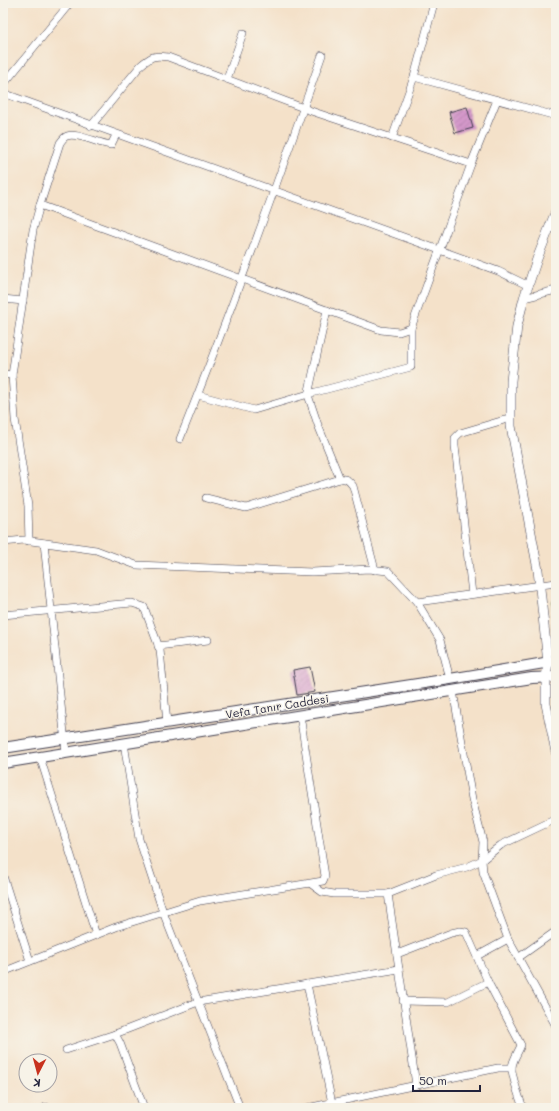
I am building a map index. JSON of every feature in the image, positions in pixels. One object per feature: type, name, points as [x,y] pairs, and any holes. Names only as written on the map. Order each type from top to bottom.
[{"type":"main road","name":"Vefa Tanır Caddesi","points":[[3,748],[552,662]]},
{"type":"main road","name":"Vefa Tanır Caddesi","points":[[3,763],[532,678],[551,677]]},
{"type":"street","points":[[392,138],[414,77],[434,3]]},
{"type":"street","points":[[3,85],[68,4]]},
{"type":"street","points":[[227,79],[243,33]]},
{"type":"street","points":[[92,126],[141,65],[149,58],[156,55],[168,57],[304,108],[471,164]]},
{"type":"street","points":[[180,439],[242,280],[322,55]]},
{"type":"street","points":[[414,77],[556,116]]},
{"type":"street","points":[[3,93],[116,135],[498,271],[528,286]]},
{"type":"street","points":[[198,395],[254,410],[411,367],[411,328],[471,164],[497,100]]},
{"type":"street","points":[[29,541],[28,506],[15,419],[12,375],[33,230],[60,142],[66,136],[74,135],[111,145],[116,135]]},
{"type":"street","points":[[40,205],[381,330],[399,332],[411,328]]},
{"type":"street","points":[[556,211],[536,259],[524,298],[517,326],[511,381],[511,426],[538,570],[539,585],[552,662],[546,704],[556,752]]},
{"type":"street","points":[[524,298],[556,290]]},
{"type":"street","points":[[3,298],[23,301]]},
{"type":"street","points":[[327,310],[308,395],[318,425],[340,479]]},
{"type":"street","points":[[3,374],[12,375]]},
{"type":"street","points":[[472,594],[456,454],[456,438],[460,433],[511,418]]},
{"type":"street","points":[[206,498],[246,508],[345,478],[350,481],[353,486],[375,570]]},
{"type":"street","points":[[3,542],[24,540],[96,550],[136,565],[312,572],[388,571],[417,602],[440,640],[450,679]]},
{"type":"street","points":[[44,543],[66,752]]},
{"type":"street","points":[[417,602],[556,583]]},
{"type":"street","points":[[3,615],[132,603],[144,608],[160,650],[167,723]]},
{"type":"street","points":[[158,646],[208,640]]},
{"type":"street","points":[[453,691],[472,799],[483,842],[483,872],[508,939],[556,1026]]},
{"type":"street","points":[[3,972],[116,927],[200,901],[323,881],[325,876],[300,715]]},
{"type":"street","points":[[124,743],[139,839],[163,912],[240,1108]]},
{"type":"street","points":[[40,757],[96,935]]},
{"type":"street","points":[[311,884],[322,892],[334,894],[388,894],[436,875],[467,867],[482,860],[501,845],[556,819]]},
{"type":"street","points":[[3,876],[30,961]]},
{"type":"street","points":[[388,894],[416,1085]]},
{"type":"street","points":[[397,954],[451,933],[460,931],[466,932],[488,982],[520,1045],[519,1052],[514,1058],[512,1068],[523,1108]]},
{"type":"street","points":[[518,958],[556,931]]},
{"type":"street","points":[[477,956],[508,939]]},
{"type":"street","points":[[66,1050],[115,1034],[198,1002],[399,969]]},
{"type":"street","points":[[403,1001],[448,1002],[488,982]]},
{"type":"street","points":[[307,984],[333,1105]]},
{"type":"street","points":[[115,1034],[120,1043],[144,1108]]},
{"type":"street","points":[[307,1108],[333,1105],[416,1085],[498,1068],[512,1068]]},
{"type":"green space","points":[[556,600],[556,642],[552,601]]},
{"type":"building","points":[[467,107],[473,128],[455,133],[449,112]]},
{"type":"building","points":[[310,667],[315,692],[297,695],[293,670]]},
{"type":"building","points":[[556,1104],[556,1108],[547,1108]]}]
